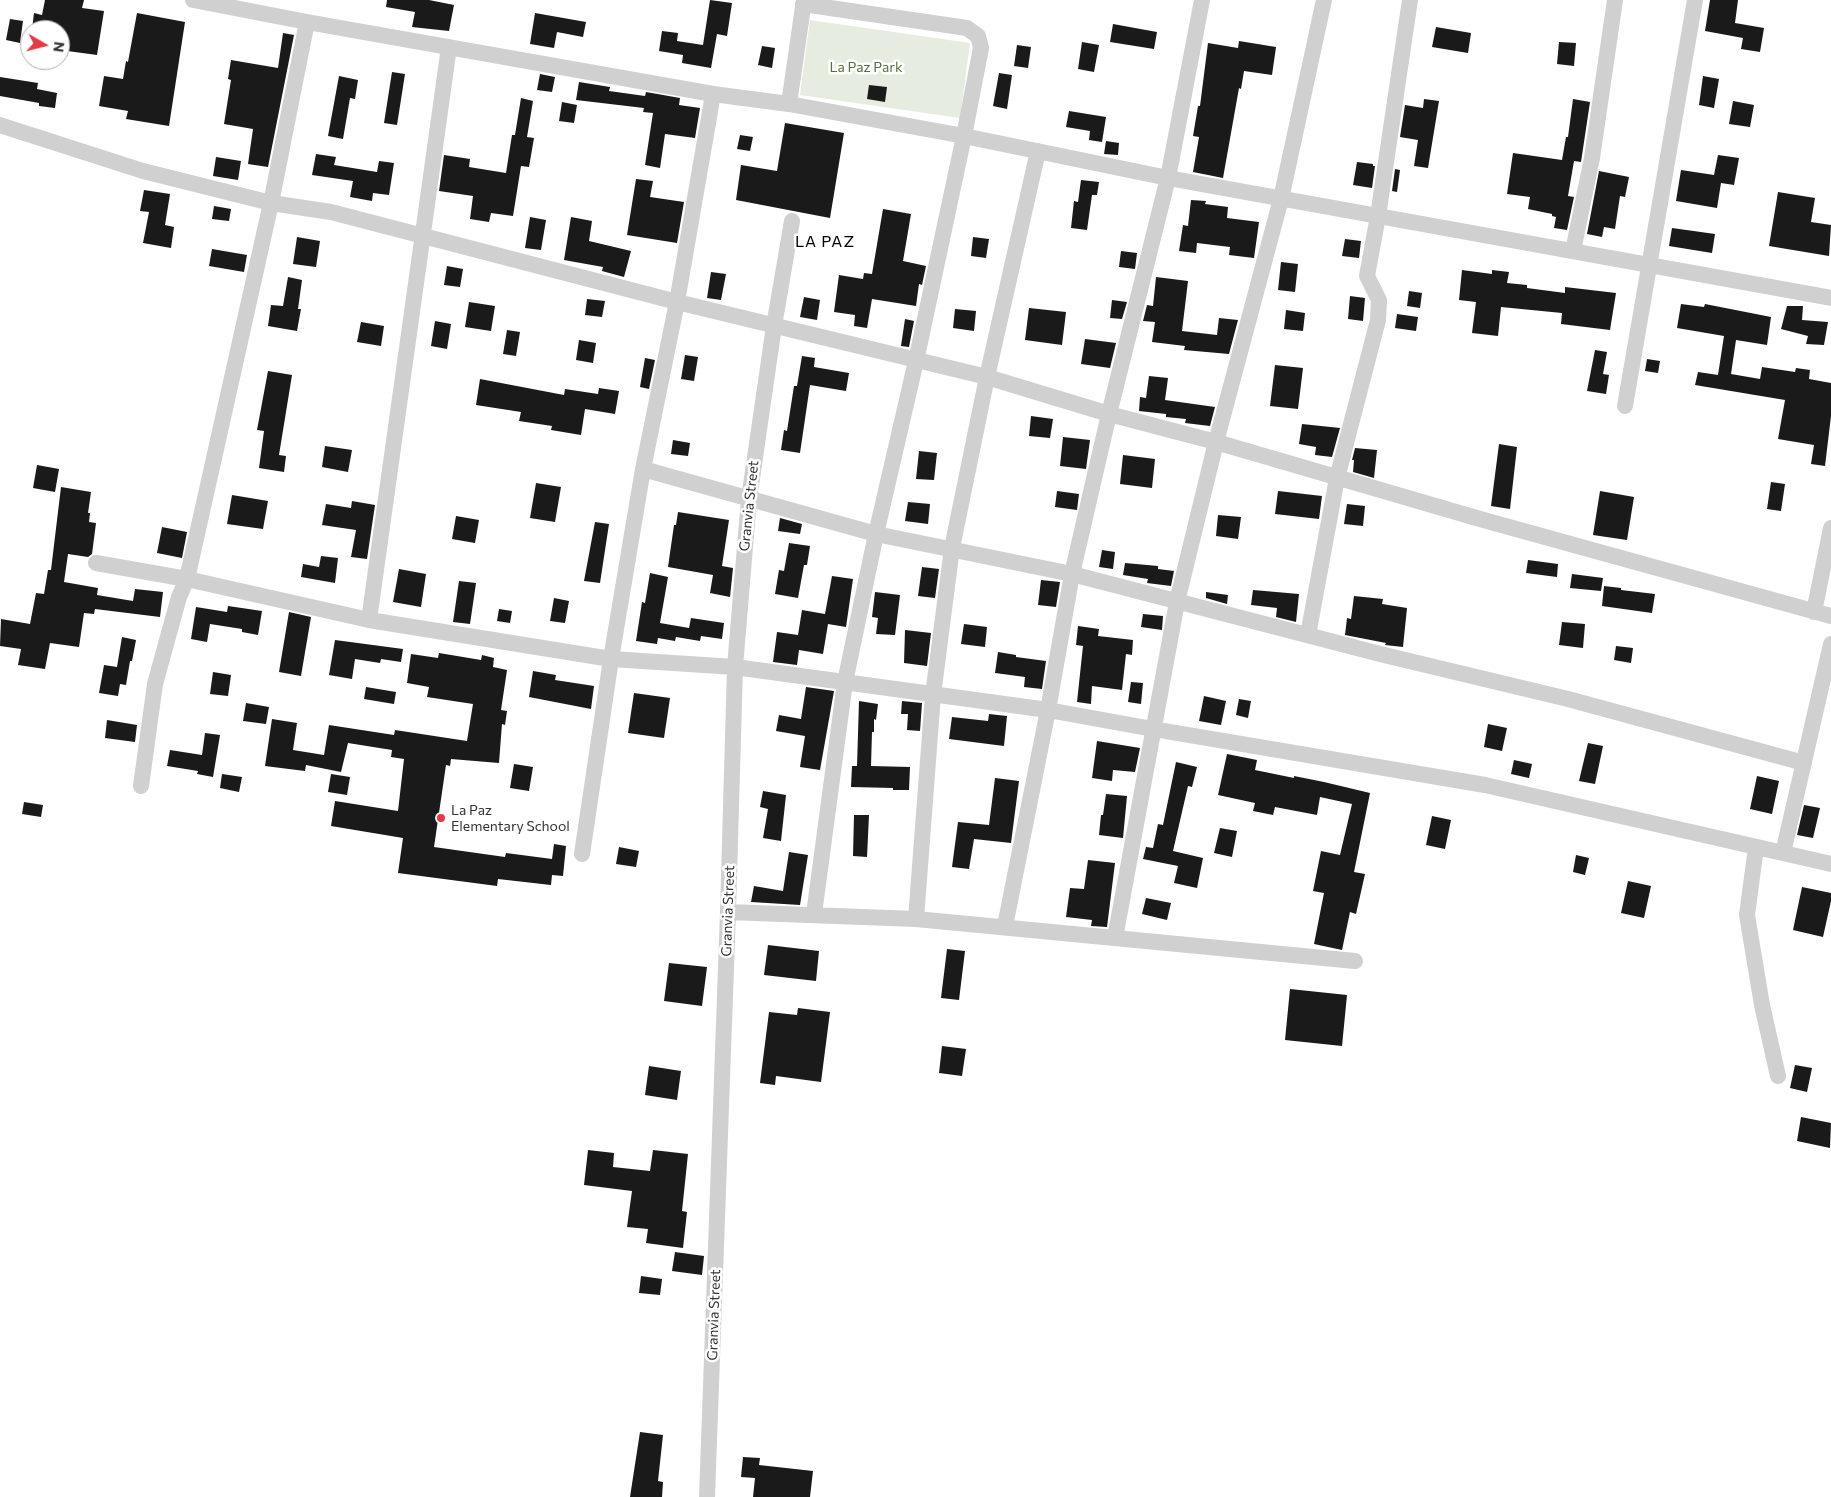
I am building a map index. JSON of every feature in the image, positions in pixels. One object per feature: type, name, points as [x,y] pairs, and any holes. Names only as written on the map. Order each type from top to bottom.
[{"type":"street","points":[[193,0],[713,94],[789,104],[964,136],[1168,178],[1831,298]]},
{"type":"street","points":[[1005,926],[1048,710],[1072,574],[1109,414],[1168,178],[1202,0]]},
{"type":"street","points":[[1115,938],[1177,602],[1216,442],[1281,199],[1324,0]]},
{"type":"street","points":[[1308,635],[1337,478],[1378,320],[1379,300],[1367,276],[1378,216],[1410,0]]},
{"type":"street","points":[[1574,251],[1592,158],[1615,0]]},
{"type":"street","points":[[1625,406],[1695,0]]},
{"type":"street","points":[[789,104],[803,2],[954,25],[966,28],[978,36],[981,48],[964,136],[916,361],[876,534],[846,682],[814,914]]},
{"type":"street","points":[[141,786],[155,684],[179,597],[187,580],[271,203],[307,22]]},
{"type":"street","points":[[369,620],[448,47]]},
{"type":"street","points":[[582,854],[611,659],[643,469],[677,302],[713,94]]},
{"type":"street","points":[[0,125],[142,171],[271,203],[331,212],[677,302],[987,377],[1109,414],[1216,442],[1480,520],[1831,616]]},
{"type":"street","points":[[916,918],[933,694],[952,548],[987,377],[1038,151]]},
{"type":"street","name":"Granvia Street","points":[[707,1497],[728,912],[734,667],[749,498],[774,326],[792,220]]},
{"type":"street","points":[[643,469],[876,534],[1072,574],[1568,699],[1804,763]]},
{"type":"street","points":[[1814,612],[1831,528]]},
{"type":"street","points":[[96,564],[187,580],[369,620],[611,659],[734,667],[1048,710],[1485,785],[1831,864]]},
{"type":"street","points":[[1783,853],[1831,644]]},
{"type":"street","points":[[1756,847],[1747,915],[1762,1005],[1778,1076]]},
{"type":"street","points":[[728,912],[916,918],[1355,961]]},
{"type":"green space","name":"La Paz Park","points":[[810,20],[970,43],[960,118],[800,95]]},
{"type":"building","points":[[45,0],[84,0],[82,8],[104,11],[97,55],[70,51],[70,20],[33,20],[34,13],[42,15]]},
{"type":"building","points":[[387,0],[429,0],[454,5],[449,31],[412,27],[415,12],[386,7]]},
{"type":"building","points":[[710,0],[732,3],[727,36],[717,34],[711,68],[682,63],[683,55],[659,51],[662,31],[678,33],[677,41],[703,45]]},
{"type":"building","points":[[1710,0],[1738,0],[1735,23],[1764,28],[1760,52],[1741,49],[1743,38],[1705,31]]},
{"type":"building","points":[[137,13],[185,22],[169,126],[126,119],[128,111],[99,106],[104,76],[123,79]]},
{"type":"building","points":[[535,13],[586,22],[583,37],[557,32],[554,48],[530,44]]},
{"type":"building","points":[[10,19],[20,21],[20,43],[6,40]]},
{"type":"building","points":[[1113,24],[1157,32],[1154,49],[1110,42]]},
{"type":"building","points":[[1436,27],[1471,33],[1468,53],[1432,47]]},
{"type":"building","points":[[283,33],[294,35],[268,167],[248,164],[253,129],[224,124],[231,80],[228,79],[231,60],[278,68]]},
{"type":"building","points":[[1239,41],[1276,47],[1272,75],[1244,71],[1241,89],[1239,88],[1223,178],[1193,172],[1199,137],[1193,136],[1198,106],[1200,106],[1208,43],[1238,48]]},
{"type":"building","points":[[1082,42],[1099,45],[1094,72],[1078,69]]},
{"type":"building","points":[[1559,42],[1576,43],[1574,66],[1557,64]]},
{"type":"building","points":[[1017,45],[1031,47],[1028,68],[1014,66]]},
{"type":"building","points":[[762,46],[775,48],[772,68],[758,65]]},
{"type":"building","points":[[392,72],[405,74],[397,125],[384,123]]},
{"type":"building","points":[[999,73],[1012,75],[1007,109],[993,106]]},
{"type":"building","points":[[540,74],[555,77],[552,92],[537,90]]},
{"type":"building","points":[[339,76],[358,80],[355,99],[350,98],[343,139],[328,136]]},
{"type":"building","points":[[1703,76],[1719,79],[1714,108],[1699,105]]},
{"type":"building","points":[[0,77],[38,83],[37,89],[57,93],[55,108],[0,96]]},
{"type":"building","points":[[579,82],[610,87],[609,91],[645,96],[646,92],[680,98],[679,105],[700,108],[695,138],[665,134],[660,168],[645,165],[653,113],[643,112],[644,108],[576,100]]},
{"type":"building","points":[[869,85],[887,87],[885,102],[867,99]]},
{"type":"building","points":[[521,98],[533,101],[527,137],[534,138],[529,167],[521,166],[513,216],[491,213],[489,222],[470,219],[473,196],[439,191],[444,155],[470,159],[469,167],[506,173],[512,135],[515,135]]},
{"type":"building","points":[[1424,99],[1439,101],[1428,168],[1414,166],[1418,140],[1400,137],[1405,105],[1423,108]]},
{"type":"building","points":[[1573,99],[1590,102],[1581,162],[1574,161],[1568,196],[1574,197],[1567,230],[1554,228],[1556,217],[1552,216],[1552,214],[1528,209],[1530,197],[1507,194],[1513,153],[1562,160],[1566,137],[1568,137]]},
{"type":"building","points":[[1733,101],[1754,105],[1750,127],[1729,124]]},
{"type":"building","points":[[562,102],[577,105],[574,123],[559,121]]},
{"type":"building","points":[[1069,111],[1106,117],[1102,142],[1089,140],[1090,131],[1066,127]]},
{"type":"building","points":[[785,123],[844,133],[830,218],[736,200],[741,165],[777,171]]},
{"type":"building","points":[[740,135],[753,137],[750,151],[737,149]]},
{"type":"building","points":[[1106,141],[1119,143],[1118,155],[1104,154]]},
{"type":"building","points":[[316,154],[336,157],[334,165],[377,172],[379,161],[394,163],[389,195],[373,193],[372,201],[350,197],[353,181],[312,175]]},
{"type":"building","points":[[1718,155],[1739,158],[1734,185],[1721,183],[1717,208],[1676,201],[1681,170],[1714,175]]},
{"type":"building","points":[[216,157],[241,161],[238,180],[213,176]]},
{"type":"building","points":[[1357,162],[1373,164],[1375,166],[1372,188],[1353,185]]},
{"type":"building","points":[[1395,169],[1400,170],[1397,192],[1392,191]]},
{"type":"building","points":[[1599,171],[1629,177],[1625,197],[1620,196],[1615,229],[1604,227],[1602,237],[1587,234]]},
{"type":"building","points":[[636,179],[653,181],[650,197],[684,202],[677,243],[627,235]]},
{"type":"building","points":[[1081,180],[1099,182],[1097,195],[1092,195],[1087,230],[1071,228],[1074,201],[1078,202]]},
{"type":"building","points":[[144,190],[170,194],[165,225],[174,227],[171,248],[143,243],[149,212],[140,211]]},
{"type":"building","points":[[1778,192],[1815,198],[1811,222],[1831,225],[1829,256],[1769,246]]},
{"type":"building","points":[[1191,200],[1206,201],[1205,204],[1228,207],[1227,218],[1259,222],[1254,258],[1229,255],[1230,247],[1197,243],[1196,253],[1179,251],[1183,225],[1188,226]]},
{"type":"building","points":[[214,206],[231,209],[229,221],[212,219]]},
{"type":"building","points":[[883,209],[911,214],[903,261],[926,266],[922,285],[919,284],[916,306],[872,299],[867,328],[854,326],[855,315],[834,312],[839,275],[863,279],[864,273],[872,274]]},
{"type":"building","points":[[530,217],[546,220],[541,250],[525,248]]},
{"type":"building","points":[[571,217],[592,221],[589,241],[631,251],[624,277],[602,271],[603,267],[564,260]]},
{"type":"building","points":[[1672,228],[1715,234],[1712,253],[1669,246]]},
{"type":"building","points":[[297,237],[320,241],[316,267],[293,264]]},
{"type":"building","points":[[973,237],[989,239],[986,258],[971,256]]},
{"type":"building","points":[[1345,239],[1361,241],[1359,258],[1342,256]]},
{"type":"building","points":[[212,249],[247,255],[244,272],[209,266]]},
{"type":"building","points":[[1121,251],[1137,253],[1135,269],[1119,267]]},
{"type":"building","points":[[1281,262],[1298,264],[1295,292],[1278,290]]},
{"type":"building","points":[[447,266],[463,269],[460,287],[444,285]]},
{"type":"building","points":[[1462,270],[1492,274],[1492,270],[1509,272],[1507,283],[1527,285],[1527,288],[1565,293],[1565,287],[1616,293],[1610,330],[1561,324],[1562,313],[1501,307],[1498,336],[1472,333],[1476,302],[1459,300]]},
{"type":"building","points":[[711,272],[726,274],[721,300],[707,298]]},
{"type":"building","points":[[288,277],[302,280],[298,309],[301,309],[297,331],[268,326],[271,305],[283,306]]},
{"type":"building","points":[[1156,277],[1188,281],[1182,331],[1217,335],[1219,318],[1238,320],[1229,354],[1184,350],[1185,346],[1152,342],[1155,322],[1143,321],[1147,305],[1153,306]]},
{"type":"building","points":[[1409,291],[1422,293],[1420,308],[1407,306]]},
{"type":"building","points":[[1350,296],[1365,298],[1363,321],[1348,319]]},
{"type":"building","points":[[804,297],[820,300],[817,320],[800,317]]},
{"type":"building","points":[[587,299],[605,301],[602,317],[585,315]]},
{"type":"building","points":[[1112,300],[1127,302],[1122,319],[1110,318]]},
{"type":"building","points":[[469,302],[495,306],[491,331],[465,327]]},
{"type":"building","points":[[1681,304],[1704,307],[1705,304],[1771,317],[1767,345],[1736,340],[1731,374],[1760,379],[1762,367],[1795,372],[1796,368],[1810,370],[1809,379],[1831,383],[1831,416],[1825,466],[1811,464],[1814,445],[1778,439],[1785,400],[1695,385],[1698,372],[1718,375],[1724,336],[1677,328]]},
{"type":"building","points":[[1787,306],[1803,306],[1802,320],[1828,322],[1824,345],[1806,344],[1808,336],[1781,329]]},
{"type":"building","points":[[1029,308],[1066,312],[1062,345],[1025,340]]},
{"type":"building","points":[[955,309],[976,311],[974,331],[953,328]]},
{"type":"building","points":[[1286,310],[1305,313],[1303,331],[1284,329]]},
{"type":"building","points":[[1397,314],[1418,317],[1416,331],[1395,328]]},
{"type":"building","points":[[905,319],[914,321],[909,347],[901,346]]},
{"type":"building","points":[[435,321],[451,324],[447,349],[431,346]]},
{"type":"building","points":[[361,322],[384,326],[381,346],[357,342]]},
{"type":"building","points":[[507,330],[520,332],[516,356],[503,354]]},
{"type":"building","points":[[1085,339],[1116,343],[1110,368],[1081,364]]},
{"type":"building","points":[[579,340],[596,343],[593,363],[576,360]]},
{"type":"building","points":[[1595,350],[1607,352],[1603,374],[1609,375],[1606,394],[1587,391]]},
{"type":"building","points":[[685,355],[698,357],[694,381],[681,379]]},
{"type":"building","points":[[802,356],[815,358],[814,367],[849,373],[846,391],[810,385],[800,453],[781,450],[784,430],[787,431],[794,386],[797,386]]},
{"type":"building","points":[[645,358],[655,360],[649,389],[640,387]]},
{"type":"building","points":[[1647,359],[1660,361],[1658,373],[1645,371]]},
{"type":"building","points":[[1275,365],[1303,368],[1298,409],[1270,406]]},
{"type":"building","points":[[268,371],[292,375],[279,455],[286,456],[284,472],[259,468],[264,431],[257,430]]},
{"type":"building","points":[[1149,376],[1168,378],[1165,400],[1215,407],[1210,426],[1185,423],[1186,419],[1166,417],[1166,414],[1139,411],[1140,397],[1146,398]]},
{"type":"building","points":[[480,379],[564,395],[565,389],[598,394],[599,388],[619,391],[615,414],[585,409],[581,435],[551,430],[552,426],[519,421],[521,412],[476,405]]},
{"type":"building","points":[[1031,416],[1053,419],[1050,438],[1029,436]]},
{"type":"building","points":[[1302,424],[1340,428],[1332,457],[1315,455],[1316,447],[1299,444]]},
{"type":"building","points":[[1063,437],[1090,440],[1086,469],[1060,466]]},
{"type":"building","points":[[673,440],[690,443],[688,456],[671,454]]},
{"type":"building","points":[[1499,444],[1517,447],[1510,509],[1491,506]]},
{"type":"building","points":[[325,446],[352,450],[348,472],[322,467]]},
{"type":"building","points":[[1355,448],[1377,450],[1374,478],[1353,472],[1354,460],[1352,460]]},
{"type":"building","points":[[919,451],[937,453],[934,480],[916,479]]},
{"type":"building","points":[[1123,455],[1155,459],[1152,488],[1120,484]]},
{"type":"building","points":[[37,465],[59,469],[55,492],[33,488]]},
{"type":"building","points":[[1771,482],[1785,484],[1781,511],[1767,509]]},
{"type":"building","points":[[536,483],[561,487],[555,522],[530,518]]},
{"type":"building","points":[[61,487],[91,492],[88,513],[90,513],[89,522],[96,523],[92,554],[88,557],[68,554],[64,582],[98,588],[97,595],[133,601],[135,589],[163,592],[160,617],[95,609],[94,614],[84,613],[79,647],[50,643],[45,669],[18,665],[21,649],[0,646],[1,619],[30,624],[36,593],[44,594],[48,570],[51,570]]},
{"type":"building","points":[[1057,491],[1079,494],[1077,510],[1055,507]]},
{"type":"building","points":[[1278,491],[1322,496],[1319,519],[1275,514]]},
{"type":"building","points":[[1600,491],[1634,497],[1627,540],[1593,535]]},
{"type":"building","points":[[232,495],[268,501],[263,529],[227,524]]},
{"type":"building","points":[[352,501],[375,505],[367,559],[351,557],[356,530],[322,525],[326,504],[351,508]]},
{"type":"building","points":[[908,502],[930,504],[928,524],[905,521]]},
{"type":"building","points":[[1347,504],[1365,506],[1363,526],[1344,524]]},
{"type":"building","points":[[678,512],[729,520],[722,566],[733,568],[730,597],[710,593],[713,575],[668,567],[674,525],[676,525]]},
{"type":"building","points":[[1218,515],[1241,517],[1238,539],[1216,536]]},
{"type":"building","points":[[456,516],[479,520],[475,543],[452,539]]},
{"type":"building","points":[[780,518],[802,524],[800,534],[778,531]]},
{"type":"building","points":[[595,522],[609,524],[600,583],[584,581]]},
{"type":"building","points":[[162,527],[187,532],[182,558],[157,553]]},
{"type":"building","points":[[789,543],[810,546],[807,565],[804,565],[798,598],[775,594],[779,570],[784,571]]},
{"type":"building","points":[[1102,550],[1115,552],[1113,569],[1099,567]]},
{"type":"building","points":[[321,556],[338,558],[335,583],[301,577],[303,564],[319,567]]},
{"type":"building","points":[[1528,560],[1558,564],[1557,577],[1526,573]]},
{"type":"building","points":[[1125,563],[1158,566],[1158,569],[1174,571],[1171,586],[1147,583],[1148,579],[1123,575]]},
{"type":"building","points":[[922,567],[939,569],[935,598],[918,596]]},
{"type":"building","points":[[399,569],[426,574],[421,607],[393,602]]},
{"type":"building","points":[[650,573],[668,577],[660,623],[689,628],[691,618],[724,623],[722,639],[701,636],[700,641],[676,637],[675,641],[658,638],[657,644],[636,641],[642,602],[645,603]]},
{"type":"building","points":[[1572,574],[1603,578],[1601,591],[1570,588]]},
{"type":"building","points":[[832,576],[853,579],[846,627],[828,624],[823,654],[799,650],[797,665],[773,662],[777,632],[798,635],[802,610],[825,614]]},
{"type":"building","points":[[1041,580],[1060,582],[1056,607],[1038,605]]},
{"type":"building","points":[[459,581],[476,583],[470,624],[453,622]]},
{"type":"building","points":[[1604,586],[1655,594],[1652,613],[1602,606]]},
{"type":"building","points":[[1253,590],[1299,594],[1296,622],[1276,617],[1277,608],[1251,605]]},
{"type":"building","points":[[875,592],[900,595],[895,635],[876,634],[878,618],[872,617]]},
{"type":"building","points":[[1206,592],[1228,595],[1227,604],[1206,598]]},
{"type":"building","points":[[1354,596],[1383,599],[1382,604],[1407,608],[1403,647],[1385,645],[1386,643],[1345,635],[1347,618],[1351,619]]},
{"type":"building","points":[[554,598],[569,601],[565,623],[550,621]]},
{"type":"building","points":[[228,606],[262,611],[258,635],[242,632],[242,629],[210,624],[207,642],[191,639],[196,607],[227,612]]},
{"type":"building","points":[[499,609],[512,611],[510,623],[497,621]]},
{"type":"building","points":[[289,612],[311,617],[301,676],[279,672]]},
{"type":"building","points":[[1143,614],[1163,616],[1162,630],[1141,627]]},
{"type":"building","points":[[1562,622],[1585,624],[1583,648],[1559,645]]},
{"type":"building","points":[[964,624],[987,627],[985,647],[961,644]]},
{"type":"building","points":[[1078,626],[1099,629],[1098,636],[1133,640],[1132,655],[1126,654],[1122,690],[1092,686],[1091,704],[1077,702],[1083,646],[1076,645]]},
{"type":"building","points":[[905,630],[931,633],[927,666],[904,663]]},
{"type":"building","points":[[122,637],[136,640],[126,685],[120,684],[118,696],[99,693],[104,665],[117,667]]},
{"type":"building","points":[[335,640],[403,649],[401,662],[381,659],[380,663],[355,659],[352,679],[329,675]]},
{"type":"building","points":[[1616,646],[1633,648],[1631,663],[1614,660]]},
{"type":"building","points":[[998,652],[1016,655],[1016,657],[1046,661],[1042,689],[1024,687],[1025,677],[995,673]]},
{"type":"building","points":[[439,653],[481,660],[482,655],[494,658],[493,667],[507,670],[501,710],[507,711],[505,725],[502,724],[499,763],[451,759],[450,766],[446,765],[434,847],[505,857],[506,853],[552,859],[554,844],[566,846],[563,876],[552,875],[551,885],[498,879],[497,886],[398,873],[403,838],[331,826],[335,801],[398,811],[404,759],[391,757],[392,750],[348,743],[341,772],[306,765],[305,771],[265,766],[272,719],[297,723],[293,750],[324,755],[329,725],[394,735],[395,730],[467,741],[473,704],[427,697],[429,687],[407,683],[411,654],[438,658]]},
{"type":"building","points":[[533,671],[556,675],[555,680],[594,686],[591,709],[529,697]]},
{"type":"building","points":[[213,672],[231,675],[228,696],[210,694]]},
{"type":"building","points":[[1131,682],[1143,683],[1141,704],[1128,702]]},
{"type":"building","points":[[366,687],[396,692],[394,704],[364,699]]},
{"type":"building","points":[[806,687],[834,691],[820,770],[800,767],[805,736],[776,731],[779,715],[801,719]]},
{"type":"building","points":[[634,693],[670,698],[664,738],[628,733]]},
{"type":"building","points":[[1204,696],[1226,701],[1221,725],[1199,721]]},
{"type":"building","points":[[1239,699],[1251,701],[1248,718],[1236,715]]},
{"type":"building","points":[[859,701],[878,704],[876,720],[874,719],[874,732],[872,732],[871,766],[910,767],[909,790],[851,787],[852,766],[857,766]]},
{"type":"building","points":[[902,701],[922,703],[920,731],[907,730],[908,714],[901,714]]},
{"type":"building","points":[[246,703],[269,707],[266,724],[243,721]]},
{"type":"building","points":[[989,714],[1007,716],[1004,746],[949,739],[952,717],[988,721]]},
{"type":"building","points":[[107,720],[137,725],[135,742],[105,738]]},
{"type":"building","points":[[1488,724],[1507,728],[1502,751],[1484,747]]},
{"type":"building","points":[[205,733],[220,735],[213,777],[197,774],[198,771],[167,766],[170,750],[202,755]]},
{"type":"building","points":[[1097,741],[1140,748],[1135,772],[1113,770],[1112,781],[1092,778]]},
{"type":"building","points":[[1588,743],[1603,746],[1595,784],[1579,781]]},
{"type":"building","points":[[1227,754],[1257,760],[1255,770],[1324,782],[1370,793],[1354,872],[1365,874],[1356,914],[1350,912],[1342,950],[1314,944],[1324,893],[1313,891],[1321,851],[1340,855],[1352,804],[1320,797],[1317,815],[1275,807],[1273,815],[1253,811],[1255,803],[1218,795]]},
{"type":"building","points":[[1514,760],[1532,764],[1529,778],[1511,774]]},
{"type":"building","points":[[1176,762],[1197,767],[1192,787],[1188,786],[1173,851],[1203,858],[1197,888],[1174,883],[1178,866],[1143,859],[1146,847],[1153,848],[1158,824],[1163,825]]},
{"type":"building","points":[[514,764],[533,767],[529,791],[510,788]]},
{"type":"building","points":[[222,774],[242,777],[239,792],[220,788]]},
{"type":"building","points":[[331,774],[350,777],[347,795],[328,792]]},
{"type":"building","points":[[1757,776],[1779,781],[1772,814],[1750,809]]},
{"type":"building","points":[[995,778],[1019,781],[1011,843],[974,839],[969,869],[952,867],[958,822],[989,825]]},
{"type":"building","points":[[763,791],[786,795],[781,841],[763,838],[768,809],[760,807]]},
{"type":"building","points":[[1106,794],[1127,796],[1123,838],[1099,835]]},
{"type":"building","points":[[24,802],[43,805],[41,817],[22,814]]},
{"type":"building","points":[[1804,805],[1820,808],[1813,838],[1797,835]]},
{"type":"building","points":[[854,815],[869,815],[867,857],[853,856]]},
{"type":"building","points":[[1432,816],[1451,820],[1445,849],[1426,845]]},
{"type":"building","points":[[1220,828],[1237,831],[1232,857],[1214,853]]},
{"type":"building","points":[[619,847],[639,851],[636,867],[616,864]]},
{"type":"building","points":[[789,852],[808,855],[800,905],[751,902],[754,886],[783,891]]},
{"type":"building","points":[[1576,855],[1589,858],[1585,875],[1573,872]]},
{"type":"building","points":[[1088,860],[1115,863],[1107,927],[1091,926],[1092,920],[1066,917],[1070,888],[1084,889]]},
{"type":"building","points":[[1628,881],[1651,886],[1644,918],[1621,913]]},
{"type":"building","points":[[1802,887],[1831,893],[1823,937],[1793,930]]},
{"type":"building","points":[[1146,898],[1171,903],[1167,920],[1142,914]]},
{"type":"building","points":[[768,945],[819,951],[816,981],[764,975]]},
{"type":"building","points":[[947,949],[965,951],[959,1000],[941,998]]},
{"type":"building","points":[[669,963],[707,967],[702,1006],[664,1001]]},
{"type":"building","points":[[1290,989],[1347,995],[1342,1046],[1285,1040]]},
{"type":"building","points":[[798,1008],[830,1012],[821,1082],[776,1076],[775,1085],[760,1083],[769,1012],[797,1015]]},
{"type":"building","points":[[942,1046],[966,1049],[962,1076],[939,1073]]},
{"type":"building","points":[[1795,1065],[1812,1068],[1807,1092],[1790,1088]]},
{"type":"building","points":[[649,1066],[681,1071],[677,1100],[645,1095]]},
{"type":"building","points":[[1801,1117],[1831,1123],[1830,1148],[1797,1141]]},
{"type":"building","points":[[588,1150],[614,1153],[613,1167],[650,1171],[653,1150],[688,1154],[682,1211],[687,1212],[683,1248],[646,1243],[648,1229],[627,1227],[632,1191],[584,1185]]},
{"type":"building","points":[[675,1252],[704,1256],[702,1275],[672,1271]]},
{"type":"building","points":[[641,1276],[662,1279],[660,1295],[639,1293]]},
{"type":"building","points":[[640,1432],[663,1435],[658,1481],[663,1482],[662,1497],[630,1497]]},
{"type":"building","points":[[743,1457],[760,1458],[759,1465],[813,1471],[810,1497],[753,1497],[755,1478],[741,1477]]},
{"type":"place","name":"La Paz Elementary School","points":[[441,818]]},
{"type":"district","name":"LA PAZ","points":[[825,242]]}]
